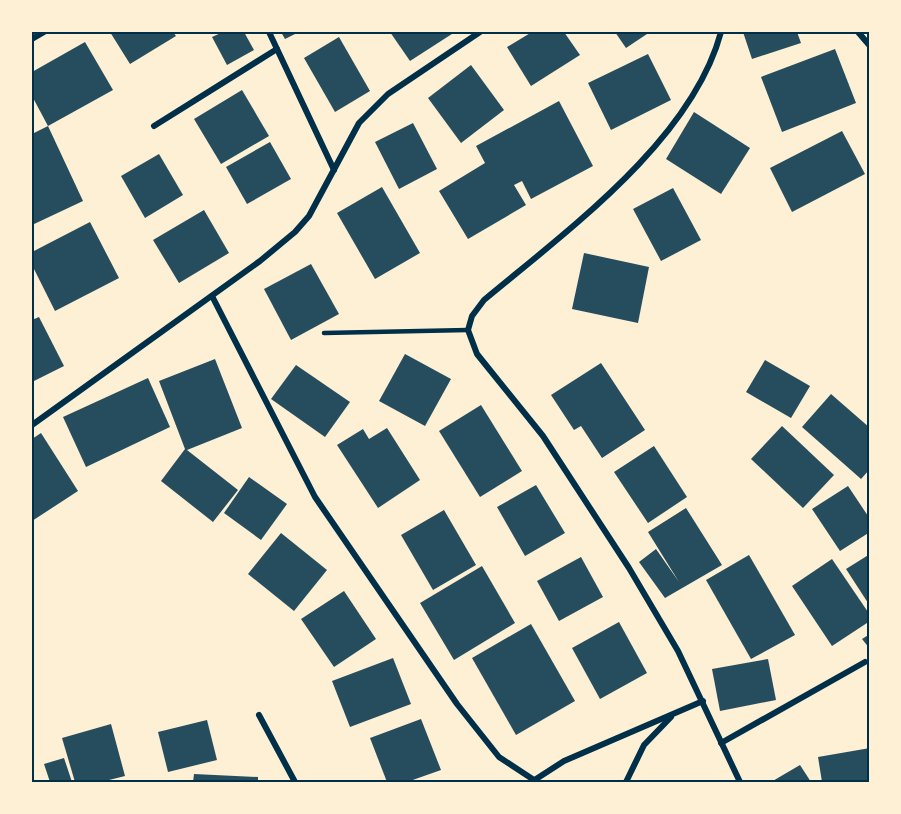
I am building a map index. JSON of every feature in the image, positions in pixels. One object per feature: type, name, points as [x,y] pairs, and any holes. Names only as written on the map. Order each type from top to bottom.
[{"type":"street","points":[[32,39],[44,32]]},
{"type":"street","points":[[269,32],[334,170]]},
{"type":"street","points":[[32,425],[212,296],[295,232],[322,196],[359,123],[388,94],[480,32]]},
{"type":"street","points":[[721,32],[713,59],[697,91],[649,152],[595,207],[484,300],[472,316],[468,330],[477,354],[543,436],[629,568],[678,651],[740,783]]},
{"type":"street","points":[[858,32],[870,46]]},
{"type":"street","points":[[154,126],[277,49]]},
{"type":"street","points":[[212,296],[315,497],[457,704],[498,757],[533,781],[564,761],[703,701]]},
{"type":"street","points":[[721,742],[865,662]]},
{"type":"street","points":[[626,783],[644,745],[674,714]]},
{"type":"street","points":[[259,716],[294,783]]},
{"type":"lane","points":[[324,333],[468,330]]},
{"type":"building","points":[[110,32],[173,32],[176,36],[130,64]]},
{"type":"building","points":[[223,32],[244,32],[254,50],[227,65],[212,37]]},
{"type":"building","points":[[281,32],[299,32],[285,39]]},
{"type":"building","points":[[390,32],[455,32],[410,61]]},
{"type":"building","points":[[532,32],[564,32],[580,55],[531,86],[507,47]]},
{"type":"building","points":[[615,32],[650,32],[626,48]]},
{"type":"building","points":[[743,32],[797,32],[801,43],[752,59]]},
{"type":"building","points":[[339,37],[370,91],[335,112],[304,58]]},
{"type":"building","points":[[85,42],[113,90],[48,126],[32,96],[32,72]]},
{"type":"building","points":[[835,49],[856,103],[782,132],[761,77]]},
{"type":"building","points":[[648,54],[671,100],[611,130],[588,83]]},
{"type":"building","points":[[471,65],[504,110],[461,143],[428,98]]},
{"type":"building","points":[[242,90],[269,136],[221,164],[194,119]]},
{"type":"building","points":[[559,101],[593,166],[531,199],[522,181],[514,185],[526,205],[468,239],[439,191],[485,163],[476,146]]},
{"type":"building","points":[[694,112],[750,148],[721,194],[666,159]]},
{"type":"building","points":[[413,123],[437,169],[399,189],[375,142]]},
{"type":"building","points":[[48,126],[83,201],[32,225],[32,134]]},
{"type":"building","points":[[842,131],[865,174],[792,212],[770,168]]},
{"type":"building","points":[[270,142],[291,179],[247,204],[226,167]]},
{"type":"building","points":[[159,154],[183,195],[145,218],[121,176]]},
{"type":"building","points":[[382,187],[420,253],[375,279],[337,213]]},
{"type":"building","points":[[673,188],[701,240],[661,261],[633,209]]},
{"type":"building","points":[[204,210],[229,253],[179,283],[153,240]]},
{"type":"building","points":[[90,222],[119,278],[55,311],[32,265],[32,252]]},
{"type":"building","points":[[584,253],[649,267],[638,323],[572,309]]},
{"type":"building","points":[[311,264],[339,314],[291,340],[264,289]]},
{"type":"building","points":[[39,317],[64,366],[32,382],[32,320]]},
{"type":"building","points":[[405,354],[451,379],[425,426],[379,401]]},
{"type":"building","points":[[215,359],[242,428],[187,450],[238,490],[213,522],[161,481],[185,449],[159,381]]},
{"type":"building","points":[[765,360],[810,386],[791,418],[746,392]]},
{"type":"building","points":[[601,363],[645,430],[602,458],[581,426],[574,430],[551,395]]},
{"type":"building","points":[[296,365],[350,402],[325,437],[271,399]]},
{"type":"building","points":[[148,378],[170,427],[86,467],[63,417]]},
{"type":"building","points":[[831,394],[870,428],[870,469],[861,479],[802,427]]},
{"type":"building","points":[[481,405],[522,471],[480,497],[439,431]]},
{"type":"building","points":[[782,426],[834,475],[803,508],[751,459]]},
{"type":"building","points":[[387,428],[420,480],[378,508],[337,445],[363,429],[369,439]]},
{"type":"building","points":[[41,433],[78,491],[32,521],[32,439]]},
{"type":"building","points":[[654,446],[687,497],[648,523],[614,472]]},
{"type":"building","points":[[249,477],[287,504],[261,540],[224,513]]},
{"type":"building","points":[[536,485],[565,533],[525,556],[497,507]]},
{"type":"building","points":[[848,486],[870,519],[870,532],[840,551],[812,509]]},
{"type":"building","points":[[686,508],[722,565],[665,598],[639,562],[656,549],[679,582],[648,532]]},
{"type":"building","points":[[444,510],[476,565],[433,590],[401,535]]},
{"type":"building","points":[[281,533],[327,570],[294,611],[248,574]]},
{"type":"building","points":[[870,554],[870,606],[846,569]]},
{"type":"building","points":[[749,555],[795,635],[751,659],[706,580]]},
{"type":"building","points":[[581,557],[603,597],[559,621],[537,581]]},
{"type":"building","points":[[832,559],[870,615],[870,621],[832,646],[792,586]]},
{"type":"building","points":[[482,566],[515,623],[454,660],[420,603]]},
{"type":"building","points":[[344,591],[376,639],[334,667],[301,619]]},
{"type":"building","points":[[619,622],[647,673],[600,699],[572,648]]},
{"type":"building","points":[[531,624],[575,701],[516,735],[472,658]]},
{"type":"building","points":[[870,634],[870,649],[862,639]]},
{"type":"building","points":[[393,658],[411,704],[350,727],[332,681]]},
{"type":"building","points":[[768,659],[776,700],[720,711],[712,669]]},
{"type":"building","points":[[421,719],[441,770],[407,782],[387,782],[370,738]]},
{"type":"building","points":[[207,720],[217,760],[168,772],[158,732]]},
{"type":"building","points":[[111,724],[125,776],[101,782],[75,782],[62,738]]},
{"type":"building","points":[[870,748],[870,782],[822,782],[818,757]]},
{"type":"building","points":[[64,758],[72,782],[50,782],[44,764]]},
{"type":"building","points":[[800,765],[811,782],[771,782]]},
{"type":"building","points":[[194,774],[258,777],[258,782],[193,782]]}]
